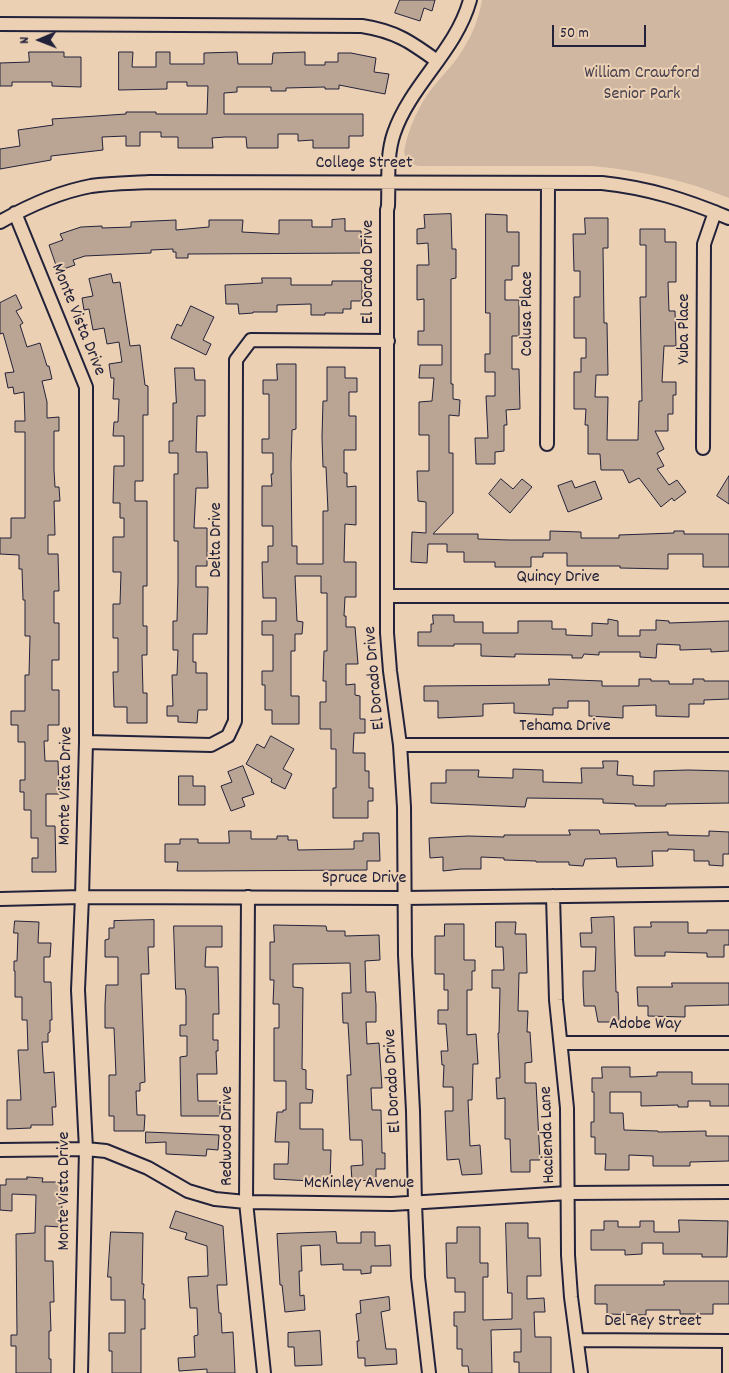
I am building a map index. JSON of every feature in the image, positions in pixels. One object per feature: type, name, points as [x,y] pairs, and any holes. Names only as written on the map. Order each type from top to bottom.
[{"type":"street","name":"El Dorado Drive","points":[[429,1373],[418,1277],[413,1111],[405,954],[404,807],[400,744],[390,671],[387,596],[387,210],[389,157],[394,133],[414,92],[456,33],[470,0]]},
{"type":"street","points":[[0,24],[362,26],[403,37],[437,61]]},
{"type":"street","name":"College Street","points":[[0,222],[15,213],[66,192],[91,186],[118,183],[602,183],[672,197],[729,218]]},
{"type":"street","name":"Colusa Place","points":[[547,444],[548,183]]},
{"type":"street","name":"Yuba Place","points":[[703,448],[704,244],[714,212]]},
{"type":"street","name":"Monte Vista Drive","points":[[15,213],[86,387],[86,742],[78,990],[86,1149],[81,1373]]},
{"type":"street","name":"Delta Drive","points":[[86,742],[211,745],[228,736],[235,721],[236,360],[251,340],[388,341]]},
{"type":"street","name":"Quincy Drive","points":[[387,596],[729,596]]},
{"type":"street","name":"Tehama Drive","points":[[400,744],[729,746]]},
{"type":"street","name":"Spruce Drive","points":[[0,899],[82,897],[404,898],[729,894]]},
{"type":"street","name":"Hacienda Lane","points":[[553,896],[556,1000],[567,1108],[568,1255],[571,1297],[581,1373]]},
{"type":"street","name":"Redwood Drive","points":[[248,898],[246,1202],[264,1373]]},
{"type":"street","name":"Adobe Way","points":[[561,1043],[729,1043]]},
{"type":"street","name":"McKinley Avenue","points":[[0,1150],[86,1149],[114,1153],[148,1168],[188,1191],[215,1199],[246,1202],[415,1203],[568,1192],[729,1192]]},
{"type":"street","name":"Del Rey Street","points":[[578,1340],[729,1341]]},
{"type":"street","points":[[729,1341],[729,1373]]},
{"type":"green space","name":"William Crawford Senior Park","points":[[482,0],[729,0],[729,198],[696,186],[662,177],[593,166],[419,166],[409,162],[404,152],[407,137],[416,115],[427,95],[457,59],[467,43],[478,18]]},
{"type":"building","points":[[400,0],[435,0],[432,11],[424,8],[420,21],[395,13]]},
{"type":"building","points":[[29,52],[64,52],[64,57],[81,57],[81,87],[52,86],[52,82],[12,82],[12,86],[0,86],[0,63],[29,62]]},
{"type":"building","points":[[119,52],[133,52],[132,67],[156,67],[156,52],[170,52],[170,64],[204,64],[204,53],[237,52],[238,64],[272,64],[273,53],[305,52],[305,65],[325,65],[325,62],[338,62],[338,53],[351,53],[376,58],[374,72],[389,74],[385,94],[339,85],[339,89],[325,89],[325,87],[286,88],[286,91],[271,91],[271,87],[237,87],[237,92],[224,93],[224,114],[363,114],[363,136],[349,136],[349,148],[313,148],[313,140],[298,141],[298,134],[278,134],[278,148],[247,148],[246,137],[225,137],[212,138],[213,148],[178,148],[178,137],[161,137],[161,132],[140,132],[140,146],[126,146],[126,136],[102,137],[103,150],[51,156],[51,160],[0,169],[0,149],[20,146],[18,130],[53,125],[52,119],[126,114],[126,112],[207,114],[208,86],[187,86],[187,82],[167,82],[167,89],[119,90]]},
{"type":"building","points":[[451,214],[452,249],[456,249],[456,278],[451,279],[451,384],[453,384],[453,399],[460,400],[459,416],[449,415],[449,453],[453,453],[453,513],[433,534],[478,534],[478,539],[550,540],[550,531],[581,532],[581,538],[619,538],[619,535],[674,533],[674,531],[684,531],[684,534],[729,534],[729,567],[703,567],[703,554],[668,554],[668,569],[620,568],[620,566],[567,566],[567,553],[543,553],[543,557],[531,557],[531,567],[495,567],[495,562],[464,562],[464,552],[447,552],[447,544],[428,544],[427,563],[411,562],[412,532],[426,533],[426,502],[418,501],[417,471],[429,471],[429,435],[419,435],[419,402],[432,401],[434,378],[419,378],[420,365],[442,365],[442,345],[418,345],[418,331],[424,331],[424,299],[417,300],[417,265],[429,265],[428,243],[417,244],[417,229],[425,228],[424,215]]},
{"type":"building","points":[[486,214],[507,215],[507,232],[519,232],[519,266],[512,266],[512,280],[505,280],[505,300],[519,300],[519,336],[512,336],[512,369],[519,369],[520,409],[506,410],[507,425],[504,425],[504,451],[495,452],[495,464],[476,464],[475,438],[488,438],[486,396],[495,396],[495,372],[485,372],[485,354],[490,354],[490,313],[486,313]]},
{"type":"building","points":[[585,218],[608,218],[608,248],[603,248],[604,323],[607,323],[608,375],[596,375],[595,397],[608,397],[607,440],[638,440],[639,401],[642,401],[640,297],[646,297],[646,245],[640,245],[640,229],[665,229],[665,242],[676,242],[676,282],[668,282],[669,311],[675,311],[676,346],[664,346],[662,382],[676,382],[676,395],[673,395],[673,414],[668,414],[668,431],[655,431],[664,449],[657,453],[664,466],[657,469],[669,485],[677,480],[686,492],[674,501],[672,498],[661,507],[639,478],[629,483],[623,470],[601,470],[600,454],[588,454],[588,425],[585,425],[586,409],[574,409],[574,372],[581,372],[581,358],[586,358],[586,338],[574,338],[574,297],[580,297],[580,271],[574,271],[573,234],[585,234]]},
{"type":"building","points":[[345,219],[345,231],[361,231],[362,253],[188,254],[188,258],[176,258],[176,252],[173,252],[173,249],[151,250],[151,253],[85,256],[73,260],[75,265],[58,271],[49,245],[63,240],[60,234],[81,227],[131,227],[131,222],[176,220],[176,230],[209,227],[209,220],[243,220],[242,232],[279,234],[279,220],[312,220],[312,227],[332,227],[332,220]]},
{"type":"building","points":[[111,274],[113,283],[120,282],[130,346],[140,345],[145,385],[148,386],[148,415],[143,415],[143,481],[135,481],[135,501],[147,501],[147,586],[143,586],[143,626],[147,626],[147,655],[142,655],[143,693],[147,693],[147,723],[127,723],[127,707],[114,707],[113,672],[118,672],[118,638],[113,638],[113,604],[120,604],[121,572],[113,572],[113,537],[124,537],[124,518],[120,518],[120,503],[113,503],[114,466],[124,466],[124,436],[113,436],[114,422],[118,422],[119,399],[113,399],[114,378],[111,378],[109,364],[122,362],[119,342],[107,344],[104,328],[93,330],[89,309],[84,310],[82,298],[93,296],[89,279]]},
{"type":"building","points":[[262,278],[291,278],[291,285],[332,285],[332,281],[362,281],[362,301],[351,301],[351,309],[343,309],[343,313],[325,313],[325,315],[311,315],[311,304],[277,305],[277,312],[239,314],[238,304],[226,304],[225,285],[262,283]]},
{"type":"building","points":[[16,295],[22,308],[16,311],[23,323],[20,325],[27,347],[40,343],[47,366],[49,366],[52,379],[42,381],[47,402],[47,418],[59,417],[59,431],[54,431],[54,470],[55,487],[59,487],[60,501],[54,501],[55,535],[48,535],[48,554],[58,554],[59,591],[54,591],[54,623],[59,623],[59,660],[52,660],[52,690],[59,690],[59,725],[48,725],[48,741],[44,741],[45,761],[58,761],[59,794],[46,794],[46,826],[55,826],[56,872],[32,872],[32,858],[38,858],[38,838],[31,838],[31,810],[24,810],[24,792],[20,792],[20,780],[25,780],[25,742],[18,742],[18,725],[11,725],[11,711],[25,711],[25,675],[29,675],[30,636],[25,636],[25,600],[23,600],[22,569],[19,569],[19,555],[0,554],[0,538],[11,538],[11,518],[25,518],[25,432],[15,432],[15,421],[25,421],[24,392],[14,394],[13,387],[8,388],[5,373],[14,372],[3,333],[0,334],[0,303]]},
{"type":"building","points":[[191,306],[214,317],[203,340],[211,344],[206,355],[171,338],[177,324],[181,326]]},
{"type":"building","points":[[277,364],[296,364],[296,429],[292,430],[291,464],[292,546],[297,546],[297,564],[323,564],[323,511],[328,511],[326,467],[323,467],[322,437],[323,401],[327,401],[327,367],[345,367],[345,378],[357,378],[357,392],[349,392],[349,416],[356,416],[356,450],[344,450],[344,473],[347,473],[347,487],[356,486],[356,525],[345,524],[344,562],[356,562],[356,597],[345,597],[344,616],[346,616],[346,627],[355,627],[358,664],[346,664],[346,685],[355,684],[355,695],[360,696],[360,719],[365,719],[365,733],[354,733],[353,753],[365,753],[365,771],[369,771],[369,788],[373,788],[373,801],[368,801],[368,818],[333,818],[333,788],[336,788],[336,749],[331,749],[331,729],[320,729],[320,702],[326,702],[326,681],[323,681],[324,651],[327,651],[327,593],[321,593],[321,576],[295,576],[297,621],[303,622],[302,634],[295,634],[295,651],[291,651],[291,696],[299,696],[299,724],[272,724],[272,710],[265,710],[265,685],[262,685],[262,671],[273,671],[273,635],[262,635],[262,621],[276,621],[276,598],[263,598],[262,562],[268,562],[268,546],[273,546],[273,526],[262,526],[262,486],[272,486],[273,453],[262,453],[262,439],[269,439],[269,394],[263,394],[263,380],[277,380]]},
{"type":"building","points":[[175,368],[194,368],[195,380],[205,380],[205,416],[197,416],[196,452],[207,452],[208,488],[196,488],[194,528],[207,528],[207,566],[196,566],[196,587],[208,587],[207,634],[193,634],[193,662],[196,662],[196,673],[207,673],[207,710],[198,710],[197,723],[178,722],[178,716],[167,716],[167,706],[173,706],[172,675],[177,675],[178,650],[173,650],[173,621],[177,621],[178,541],[174,541],[174,474],[178,474],[178,453],[169,453],[169,441],[173,441],[173,403],[176,403]]},
{"type":"building","points":[[729,476],[729,504],[717,496]]},
{"type":"building","points":[[501,479],[513,489],[522,479],[532,487],[510,513],[489,494]]},
{"type":"building","points":[[572,481],[575,488],[595,481],[602,499],[568,512],[558,486]]},
{"type":"building","points":[[433,615],[454,615],[454,622],[483,622],[483,633],[518,633],[518,621],[552,621],[552,629],[566,629],[566,635],[592,636],[592,623],[608,624],[608,619],[618,621],[618,636],[640,636],[640,630],[656,630],[656,620],[669,621],[669,623],[729,621],[729,651],[711,652],[711,649],[680,650],[680,645],[657,644],[656,658],[640,657],[640,652],[599,652],[599,655],[584,654],[582,658],[572,658],[572,655],[515,654],[515,657],[481,656],[481,644],[418,646],[418,632],[431,632]]},
{"type":"building","points":[[549,679],[602,681],[602,686],[639,686],[639,679],[669,681],[669,684],[693,684],[693,679],[729,681],[729,699],[704,700],[704,704],[689,704],[689,717],[656,716],[656,705],[623,706],[623,718],[589,716],[589,701],[568,701],[568,708],[553,708],[553,715],[514,713],[514,703],[483,704],[483,716],[438,718],[438,701],[424,701],[424,686],[549,685]]},
{"type":"building","points":[[271,736],[294,749],[283,769],[292,774],[285,789],[271,782],[272,779],[246,764],[257,744],[264,748]]},
{"type":"building","points":[[603,761],[618,761],[617,775],[633,776],[633,785],[654,786],[654,771],[729,771],[729,803],[635,806],[635,804],[603,803],[603,799],[527,798],[525,807],[431,803],[431,783],[446,783],[446,770],[479,770],[478,777],[513,778],[513,769],[543,770],[543,782],[582,783],[581,768],[603,768]]},
{"type":"building","points":[[243,766],[254,794],[242,798],[245,806],[231,811],[221,786],[232,782],[228,772]]},
{"type":"building","points":[[179,776],[193,776],[193,786],[205,786],[205,805],[179,805]]},
{"type":"building","points":[[569,830],[599,830],[600,834],[668,832],[668,835],[709,836],[709,831],[729,832],[729,854],[723,854],[723,866],[709,865],[709,861],[694,861],[694,850],[668,849],[668,851],[652,851],[653,866],[617,867],[616,858],[585,859],[583,866],[569,865],[569,862],[536,862],[481,857],[481,869],[443,871],[443,857],[430,858],[429,838],[570,835]]},
{"type":"building","points":[[229,831],[251,831],[251,839],[277,839],[277,836],[288,836],[288,840],[297,840],[298,850],[354,849],[354,841],[363,841],[363,833],[379,833],[380,861],[367,861],[367,870],[202,871],[177,871],[178,862],[165,862],[165,844],[180,844],[180,839],[198,839],[198,843],[229,843]]},
{"type":"building","points":[[614,917],[616,992],[618,992],[619,1022],[598,1022],[595,1006],[584,1006],[583,985],[583,971],[595,971],[596,947],[581,947],[580,933],[592,933],[591,918]]},
{"type":"building","points":[[154,920],[154,947],[148,947],[149,974],[141,974],[145,1082],[140,1083],[140,1091],[136,1091],[137,1115],[145,1115],[144,1131],[114,1131],[114,1116],[109,1116],[109,1075],[116,1075],[114,1028],[105,1028],[105,1005],[106,985],[118,985],[118,957],[105,957],[105,940],[109,939],[109,928],[114,928],[114,921]]},
{"type":"building","points":[[15,921],[39,922],[38,943],[51,943],[50,957],[44,957],[44,982],[51,982],[52,1020],[50,1020],[48,1042],[42,1042],[44,1073],[54,1072],[56,1107],[52,1107],[53,1125],[31,1125],[31,1128],[7,1129],[7,1100],[21,1100],[18,1050],[28,1050],[27,1020],[22,1020],[22,997],[15,997],[14,961],[17,961],[18,933],[14,933]]},
{"type":"building","points":[[496,922],[516,922],[515,934],[526,934],[527,973],[519,973],[518,1011],[528,1011],[527,1032],[530,1032],[532,1062],[525,1063],[525,1083],[536,1083],[540,1160],[530,1160],[530,1172],[511,1172],[510,1139],[505,1139],[505,1098],[497,1099],[496,1078],[500,1078],[498,1033],[500,988],[492,988],[492,970],[504,970],[503,947],[496,947]]},
{"type":"building","points":[[651,922],[688,922],[688,933],[707,933],[707,930],[729,930],[729,945],[724,945],[724,957],[707,957],[707,953],[665,952],[665,956],[635,956],[634,927],[651,927]]},
{"type":"building","points":[[445,924],[464,924],[464,960],[475,960],[475,971],[472,971],[472,990],[467,990],[467,1035],[476,1034],[478,1064],[473,1064],[472,1100],[468,1100],[470,1146],[480,1145],[482,1174],[462,1175],[459,1159],[447,1160],[445,1111],[453,1111],[453,1087],[443,1087],[444,1065],[442,1065],[441,1051],[448,1051],[446,1024],[438,1024],[438,1010],[448,1010],[448,990],[444,990],[444,974],[435,974],[435,936],[444,936]]},
{"type":"building","points":[[274,925],[326,926],[327,931],[345,931],[345,936],[379,935],[380,960],[365,961],[366,992],[375,992],[376,1005],[376,1022],[366,1022],[367,1044],[379,1043],[382,1088],[371,1088],[372,1110],[381,1110],[382,1153],[385,1153],[385,1169],[376,1169],[376,1180],[352,1181],[351,1166],[363,1165],[362,1140],[350,1140],[347,1075],[351,1075],[348,1023],[343,1023],[342,993],[351,993],[350,963],[293,964],[293,987],[303,988],[302,1069],[306,1070],[306,1089],[313,1090],[312,1103],[300,1103],[300,1129],[323,1129],[323,1150],[331,1150],[330,1182],[274,1179],[274,1164],[288,1164],[289,1142],[275,1142],[277,1112],[286,1110],[286,1081],[274,1081],[274,1028],[279,1028],[279,1004],[273,1004],[274,980],[270,980],[270,942],[274,942]]},
{"type":"building","points":[[174,926],[222,926],[222,947],[206,947],[205,967],[218,967],[219,1014],[213,1014],[213,1040],[218,1040],[218,1051],[216,1051],[217,1074],[197,1074],[198,1101],[220,1101],[220,1116],[181,1116],[180,1057],[187,1056],[187,1036],[180,1036],[180,1025],[186,1025],[186,996],[185,989],[176,989]]},
{"type":"building","points":[[672,983],[729,983],[729,1005],[685,1006],[685,1017],[648,1016],[648,1006],[638,1006],[637,987],[672,987]]},
{"type":"building","points":[[602,1067],[630,1067],[630,1077],[657,1076],[657,1072],[692,1072],[692,1084],[729,1084],[729,1106],[710,1106],[710,1101],[688,1101],[688,1107],[678,1107],[678,1105],[641,1106],[641,1092],[610,1092],[610,1113],[623,1113],[624,1130],[658,1132],[706,1131],[706,1136],[729,1136],[729,1161],[690,1162],[690,1166],[653,1166],[653,1156],[629,1155],[629,1170],[605,1170],[606,1154],[595,1154],[595,1137],[591,1137],[591,1122],[594,1122],[592,1078],[602,1078]]},
{"type":"building","points":[[146,1132],[219,1135],[218,1150],[207,1149],[206,1156],[166,1154],[166,1142],[146,1143]]},
{"type":"building","points":[[27,1177],[43,1178],[42,1182],[63,1182],[61,1227],[45,1226],[45,1261],[53,1261],[54,1302],[50,1302],[51,1331],[49,1331],[51,1373],[16,1373],[16,1346],[11,1346],[11,1335],[17,1335],[16,1234],[35,1233],[36,1195],[12,1194],[12,1211],[0,1210],[0,1185],[6,1185],[6,1179],[27,1179]]},
{"type":"building","points":[[176,1211],[223,1226],[227,1285],[217,1285],[219,1313],[221,1313],[222,1333],[233,1332],[235,1373],[207,1373],[207,1369],[179,1371],[178,1358],[195,1357],[194,1336],[198,1335],[197,1308],[190,1308],[188,1277],[208,1276],[208,1271],[207,1246],[185,1239],[187,1233],[170,1228]]},
{"type":"building","points":[[679,1220],[728,1221],[727,1257],[702,1257],[702,1254],[663,1254],[663,1243],[642,1243],[642,1254],[625,1255],[625,1250],[591,1250],[591,1230],[604,1230],[604,1221],[618,1221],[618,1227],[640,1227],[640,1221],[654,1221],[654,1232],[679,1232]]},
{"type":"building","points":[[506,1223],[528,1223],[528,1238],[540,1238],[541,1276],[527,1276],[527,1299],[544,1298],[545,1312],[534,1312],[535,1337],[551,1337],[551,1373],[519,1373],[519,1362],[514,1362],[514,1352],[521,1352],[521,1329],[491,1330],[492,1373],[469,1373],[468,1366],[462,1366],[462,1349],[457,1349],[457,1326],[454,1326],[454,1312],[465,1312],[465,1292],[455,1292],[455,1278],[447,1278],[446,1243],[457,1243],[457,1227],[480,1227],[480,1263],[488,1263],[488,1277],[483,1277],[483,1320],[512,1319],[512,1293],[508,1293]]},
{"type":"building","points":[[111,1232],[143,1233],[142,1284],[144,1284],[143,1299],[145,1299],[145,1329],[141,1329],[141,1373],[112,1373],[112,1351],[109,1351],[109,1333],[125,1333],[125,1300],[111,1300],[111,1277],[108,1277]]},
{"type":"building","points":[[336,1232],[337,1243],[361,1243],[361,1232],[375,1232],[375,1246],[390,1245],[391,1266],[371,1266],[371,1273],[361,1274],[361,1270],[343,1270],[343,1264],[321,1265],[320,1245],[301,1246],[300,1296],[304,1295],[305,1310],[285,1312],[282,1285],[280,1285],[277,1234]]},
{"type":"building","points":[[664,1281],[729,1281],[729,1304],[713,1304],[713,1314],[680,1314],[680,1310],[646,1310],[646,1315],[607,1314],[607,1304],[595,1304],[595,1285],[664,1285]]},
{"type":"building","points":[[389,1297],[390,1310],[381,1312],[386,1349],[396,1349],[397,1364],[365,1366],[365,1358],[358,1358],[357,1341],[359,1341],[356,1314],[361,1313],[360,1301]]},
{"type":"building","points":[[320,1331],[322,1365],[295,1366],[294,1347],[288,1347],[288,1333]]}]
